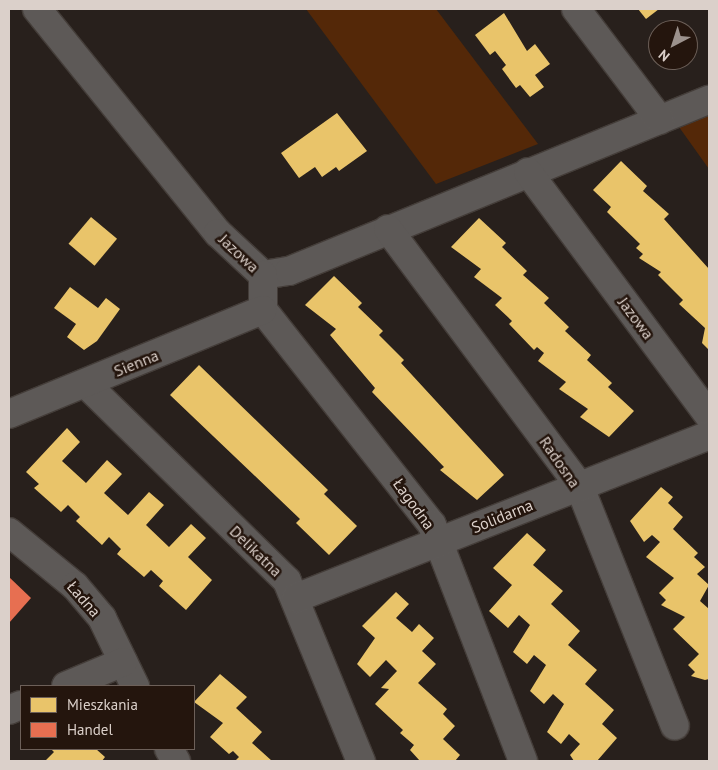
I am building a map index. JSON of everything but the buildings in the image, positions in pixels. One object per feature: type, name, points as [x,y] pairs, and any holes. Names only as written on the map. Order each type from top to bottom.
[{"type":"street","name":"Jazowa","points":[[37,9],[218,234],[263,275],[288,272],[388,229],[709,100]]},
{"type":"street","points":[[576,9],[660,120]]},
{"type":"street","name":"Jazowa","points":[[528,172],[709,416]]},
{"type":"street","name":"Radosna","points":[[388,229],[579,485],[675,726]]},
{"type":"street","points":[[263,275],[263,310]]},
{"type":"street","name":"Sienna","points":[[9,414],[263,310]]},
{"type":"street","name":"Łagodna","points":[[263,310],[432,525],[524,761]]},
{"type":"street","name":"Delikatna","points":[[86,384],[287,581],[296,598],[361,761]]},
{"type":"street","name":"Solidarna","points":[[296,598],[709,435]]},
{"type":"street","name":"Ładna","points":[[9,532],[75,586],[102,618],[122,662],[135,685]]},
{"type":"street","points":[[68,685],[122,662]]},
{"type":"street","points":[[170,750],[176,761]]},
{"type":"shaded area","points":[[306,9],[436,9],[538,144],[436,184]]},
{"type":"shaded area","points":[[709,115],[709,169],[679,127]]}]
